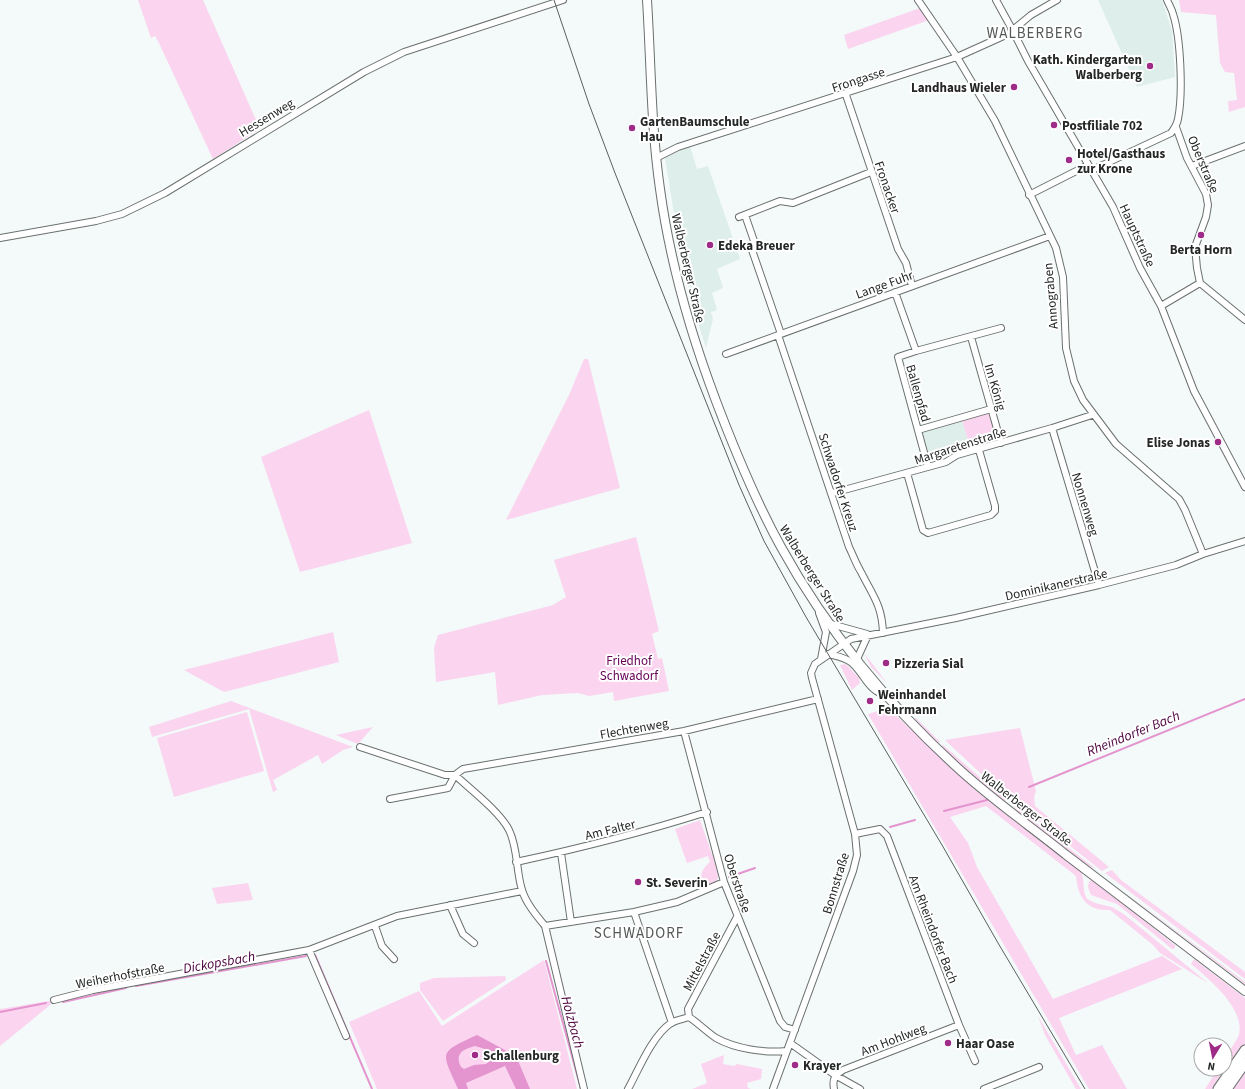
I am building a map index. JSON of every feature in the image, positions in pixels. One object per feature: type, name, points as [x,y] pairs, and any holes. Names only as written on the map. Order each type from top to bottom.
[{"type":"highway","points":[[1218,1089],[1245,1050]]},
{"type":"highway","points":[[1227,1089],[1245,1063]]},
{"type":"main road","name":"Walberberger Straße","points":[[647,0],[656,158],[660,191],[676,275],[701,361],[731,440],[761,509],[781,548],[818,607],[888,698],[960,771],[1016,816],[1245,991]]},
{"type":"street","points":[[540,0],[542,7]]},
{"type":"street","name":"Hessenweg","points":[[0,238],[96,221],[122,214],[165,193],[337,88],[404,52],[563,0]]},
{"type":"street","name":"Annograben","points":[[918,0],[958,57],[995,121],[1029,195],[1050,236],[1062,268],[1066,348],[1068,362],[1074,381],[1092,415],[1116,444],[1179,499],[1203,554]]},
{"type":"street","name":"Hauptstraße","points":[[996,0],[1028,61],[1113,207],[1140,268],[1161,306],[1194,391],[1245,488]]},
{"type":"street","name":"Frongasse","points":[[656,158],[678,147],[846,95],[958,57],[1013,30],[1031,15],[1057,0]]},
{"type":"street","points":[[1029,195],[1171,133],[1176,127],[1180,90],[1177,34],[1173,14],[1167,0]]},
{"type":"street","name":"Fronacker","points":[[846,95],[871,172],[898,249],[906,264],[912,286]]},
{"type":"street","name":"Oberstraße","points":[[1176,127],[1192,166],[1206,194],[1208,205],[1206,217],[1195,246],[1196,268],[1200,283]]},
{"type":"street","points":[[1192,166],[1245,146]]},
{"type":"street","name":"Schwadorfer Kreuz","points":[[871,172],[793,203],[780,201],[742,216],[754,241],[752,250],[833,493],[849,547],[860,572],[878,603],[882,619],[883,633]]},
{"type":"street","name":"Lange Fuhr","points":[[726,354],[1050,236]]},
{"type":"street","points":[[1161,306],[1200,283],[1245,320]]},
{"type":"street","name":"Ballenpfad","points":[[896,292],[916,351],[898,357],[928,467]]},
{"type":"street","points":[[916,351],[1001,328]]},
{"type":"street","name":"Im König","points":[[971,337],[1001,443]]},
{"type":"street","points":[[918,430],[991,409]]},
{"type":"street","name":"Margaretenstraße","points":[[833,493],[946,462],[957,455],[979,450],[1092,415]]},
{"type":"street","name":"Nonnenweg","points":[[1052,428],[1099,585]]},
{"type":"street","points":[[908,473],[924,530],[928,533],[991,516],[995,506],[979,450]]},
{"type":"street","name":"Dominikanerstraße","points":[[845,643],[851,639],[868,635],[883,633],[1099,585],[1176,566],[1203,554],[1245,541]]},
{"type":"street","name":"Bonnstraße","points":[[818,607],[826,632],[821,659]]},
{"type":"street","name":"Dominikanerstraße","points":[[831,624],[868,635]]},
{"type":"street","points":[[857,659],[868,635]]},
{"type":"street","name":"Bonnstraße","points":[[773,1089],[853,871],[857,855],[855,834],[812,673],[815,664],[845,643]]},
{"type":"street","points":[[828,654],[842,657],[851,663],[876,692],[888,698]]},
{"type":"street","name":"Flechtenweg","points":[[455,775],[463,769],[684,730],[818,699]]},
{"type":"street","name":"Oberstraße","points":[[684,730],[707,812],[724,882],[780,1021],[785,1027],[794,1030]]},
{"type":"street","points":[[360,746],[445,775],[455,775],[502,820],[511,836],[522,891],[531,907],[545,926],[584,1089]]},
{"type":"street","points":[[390,798],[448,788],[455,775]]},
{"type":"street","name":"Am Falter","points":[[516,862],[656,828],[707,812]]},
{"type":"street","name":"Am Rheindorfer Bach","points":[[855,834],[880,830],[887,836],[959,1025],[975,1061]]},
{"type":"street","points":[[560,852],[571,922]]},
{"type":"street","points":[[545,926],[634,912],[677,902],[724,882]]},
{"type":"street","name":"Weiherhofstraße","points":[[54,1000],[93,990],[309,950],[375,926],[397,916],[522,891]]},
{"type":"street","points":[[450,905],[463,934],[474,943]]},
{"type":"street","points":[[634,912],[672,1023]]},
{"type":"street","name":"Mittelstraße","points":[[689,1017],[688,1009],[737,917]]},
{"type":"street","points":[[375,926],[382,946],[394,959]]},
{"type":"street","points":[[309,950],[346,1036]]},
{"type":"street","points":[[628,1089],[647,1054],[662,1031],[672,1023],[689,1017],[717,1038],[734,1045],[773,1052],[786,1052]]},
{"type":"street","name":"Am Hohlweg","points":[[836,1075],[843,1070],[959,1025]]},
{"type":"street","points":[[790,1043],[836,1075],[860,1089]]},
{"type":"street","points":[[984,1089],[1038,1067]]},
{"type":"street","points":[[834,1089],[833,1080],[836,1075]]},
{"type":"shaded area","points":[[1098,0],[1162,0],[1172,31],[1175,77],[1137,87]]},
{"type":"shaded area","points":[[690,146],[697,169],[708,166],[740,259],[717,269],[723,288],[712,293],[717,310],[711,312],[713,319],[706,348],[692,304],[677,232],[665,158]]},
{"type":"shaded area","points":[[962,420],[970,447],[933,457],[929,455],[922,432]]},
{"type":"shaded area","points":[[477,1035],[516,1056],[530,1089],[516,1089],[505,1066],[466,1083],[468,1089],[458,1089],[448,1067],[446,1054],[455,1046]],"holes":[[[475,1046],[485,1049],[490,1053],[491,1060],[486,1064],[474,1065],[464,1069],[461,1067],[459,1055],[463,1051]]]},
{"type":"green space","points":[[138,0],[203,0],[260,129],[213,159],[158,41],[155,36],[151,38]]},
{"type":"green space","points":[[1179,0],[1245,0],[1245,107],[1229,112],[1228,101],[1237,100],[1234,73],[1225,72],[1220,63],[1216,15],[1181,12]]},
{"type":"green space","points":[[920,8],[929,20],[848,49],[844,35]]},
{"type":"green space","points":[[584,359],[588,359],[620,488],[506,520],[569,395]]},
{"type":"green space","points":[[369,410],[412,543],[300,572],[261,457]]},
{"type":"green space","points":[[988,413],[996,435],[994,439],[970,447],[962,420]]},
{"type":"green space","name":"Friedhof Schwadorf","points":[[636,537],[659,631],[652,634],[658,659],[662,658],[669,691],[614,701],[613,692],[589,696],[578,693],[542,695],[498,705],[495,672],[436,682],[434,648],[438,635],[553,605],[566,597],[554,560]]},
{"type":"green space","points":[[333,632],[339,662],[224,692],[184,670]]},
{"type":"green space","points":[[864,653],[887,683],[871,667]]},
{"type":"green space","points":[[846,664],[859,678],[860,683],[852,690],[840,665]]},
{"type":"green space","points":[[231,701],[353,747],[343,750],[322,764],[318,755],[273,780],[277,790],[273,792],[249,709],[152,737],[149,727]]},
{"type":"green space","points":[[888,708],[962,777],[1080,870],[1083,877],[1084,892],[1087,899],[1095,903],[1112,907],[1125,915],[1208,983],[1160,953],[1153,945],[1110,910],[1095,908],[1085,902],[1079,891],[1076,876],[986,806],[950,817],[968,843],[977,867],[1053,999],[1162,956],[1182,969],[1059,1018],[1076,1055],[1102,1045],[1127,1089],[1089,1089],[868,714]]},
{"type":"green space","points":[[247,712],[264,771],[174,797],[157,738]]},
{"type":"green space","points":[[916,718],[940,742],[938,744],[915,719]]},
{"type":"green space","points":[[373,727],[358,744],[336,735]]},
{"type":"green space","points":[[1020,728],[1036,791],[1034,797],[1035,806],[1109,867],[1102,871],[994,786],[945,740]]},
{"type":"green space","points":[[943,745],[1006,800],[1004,801],[964,768],[941,747]]},
{"type":"green space","points":[[1014,806],[1096,869],[1087,865],[1017,812]]},
{"type":"green space","points":[[700,820],[712,854],[715,856],[719,872],[717,881],[703,888],[701,877],[703,871],[710,862],[708,856],[687,863],[675,829]]},
{"type":"green space","points":[[1112,870],[1121,880],[1245,972],[1245,979],[1105,873]]},
{"type":"green space","points":[[1093,880],[1175,945],[1175,948],[1172,949],[1117,904],[1091,895],[1088,887],[1089,881]]},
{"type":"green space","points":[[248,883],[253,900],[217,904],[212,888]]},
{"type":"green space","points":[[1116,886],[1245,982],[1245,984]]},
{"type":"green space","points":[[1194,959],[1245,998],[1245,1044],[1233,1058],[1233,1045],[1239,1035],[1237,1015],[1224,995],[1216,986],[1191,964]]},
{"type":"green space","points":[[544,960],[577,1089],[377,1089],[349,1022],[419,991],[442,1026]]},
{"type":"green space","points":[[505,976],[506,980],[443,1021],[420,990],[420,983],[434,978]]},
{"type":"green space","points":[[49,1001],[52,1002],[49,1006],[0,1046],[0,1009]]},
{"type":"green space","points":[[1038,1016],[1081,1089],[1076,1089],[1045,1035]]},
{"type":"green space","points":[[724,1055],[723,1064],[734,1066],[737,1064],[762,1069],[761,1079],[747,1083],[748,1088],[751,1089],[692,1089],[707,1083],[701,1064]]},
{"type":"green space","points":[[1245,1072],[1245,1089],[1232,1089]]},
{"type":"green space","points":[[1213,1077],[1219,1077],[1212,1089],[1205,1089]]},
{"type":"waterway","name":"Rheindorfer Bach","points":[[1029,787],[1245,699]]},
{"type":"waterway","name":"Holzbach","points":[[944,811],[987,800]]},
{"type":"waterway","name":"Holzbach","points":[[890,827],[915,820]]},
{"type":"waterway","name":"Holzbach","points":[[729,877],[755,868]]},
{"type":"waterway","name":"Dickopsbach","points":[[315,955],[372,1089]]},
{"type":"waterway","name":"Dickopsbach","points":[[136,986],[306,956]]},
{"type":"waterway","name":"Holzbach","points":[[546,961],[581,1089]]},
{"type":"waterway","name":"Dickopsbach","points":[[63,1002],[126,988]]},
{"type":"waterway","name":"Dickopsbach","points":[[0,1012],[46,1003]]},
{"type":"tram line","points":[[554,0],[589,104],[615,173],[739,485],[764,541],[806,617],[1085,1089]]},
{"type":"place","name":"Kath. Kindergarten Walberberg","points":[[1150,66]]},
{"type":"place","name":"Landhaus Wieler","points":[[1014,87]]},
{"type":"place","name":"Postfiliale 702","points":[[1054,125]]},
{"type":"place","name":"GartenBaumschule Hau","points":[[632,128]]},
{"type":"place","name":"Hotel/Gasthaus zur Krone","points":[[1069,160]]},
{"type":"place","name":"Berta Horn","points":[[1201,235]]},
{"type":"place","name":"Edeka Breuer","points":[[710,245]]},
{"type":"place","name":"Elise Jonas","points":[[1218,442]]},
{"type":"place","name":"Pizzeria Sial","points":[[886,663]]},
{"type":"place","name":"Weinhandel Fehrmann","points":[[870,701]]},
{"type":"place","name":"St. Severin","points":[[638,882]]},
{"type":"place","name":"Haar Oase","points":[[948,1043]]},
{"type":"place","name":"Schallenburg","points":[[475,1055]]},
{"type":"place","name":"Krayer","points":[[795,1065]]},
{"type":"district","name":"WALBERBERG","points":[[1035,33]]},
{"type":"district","name":"SCHWADORF","points":[[639,933]]}]
